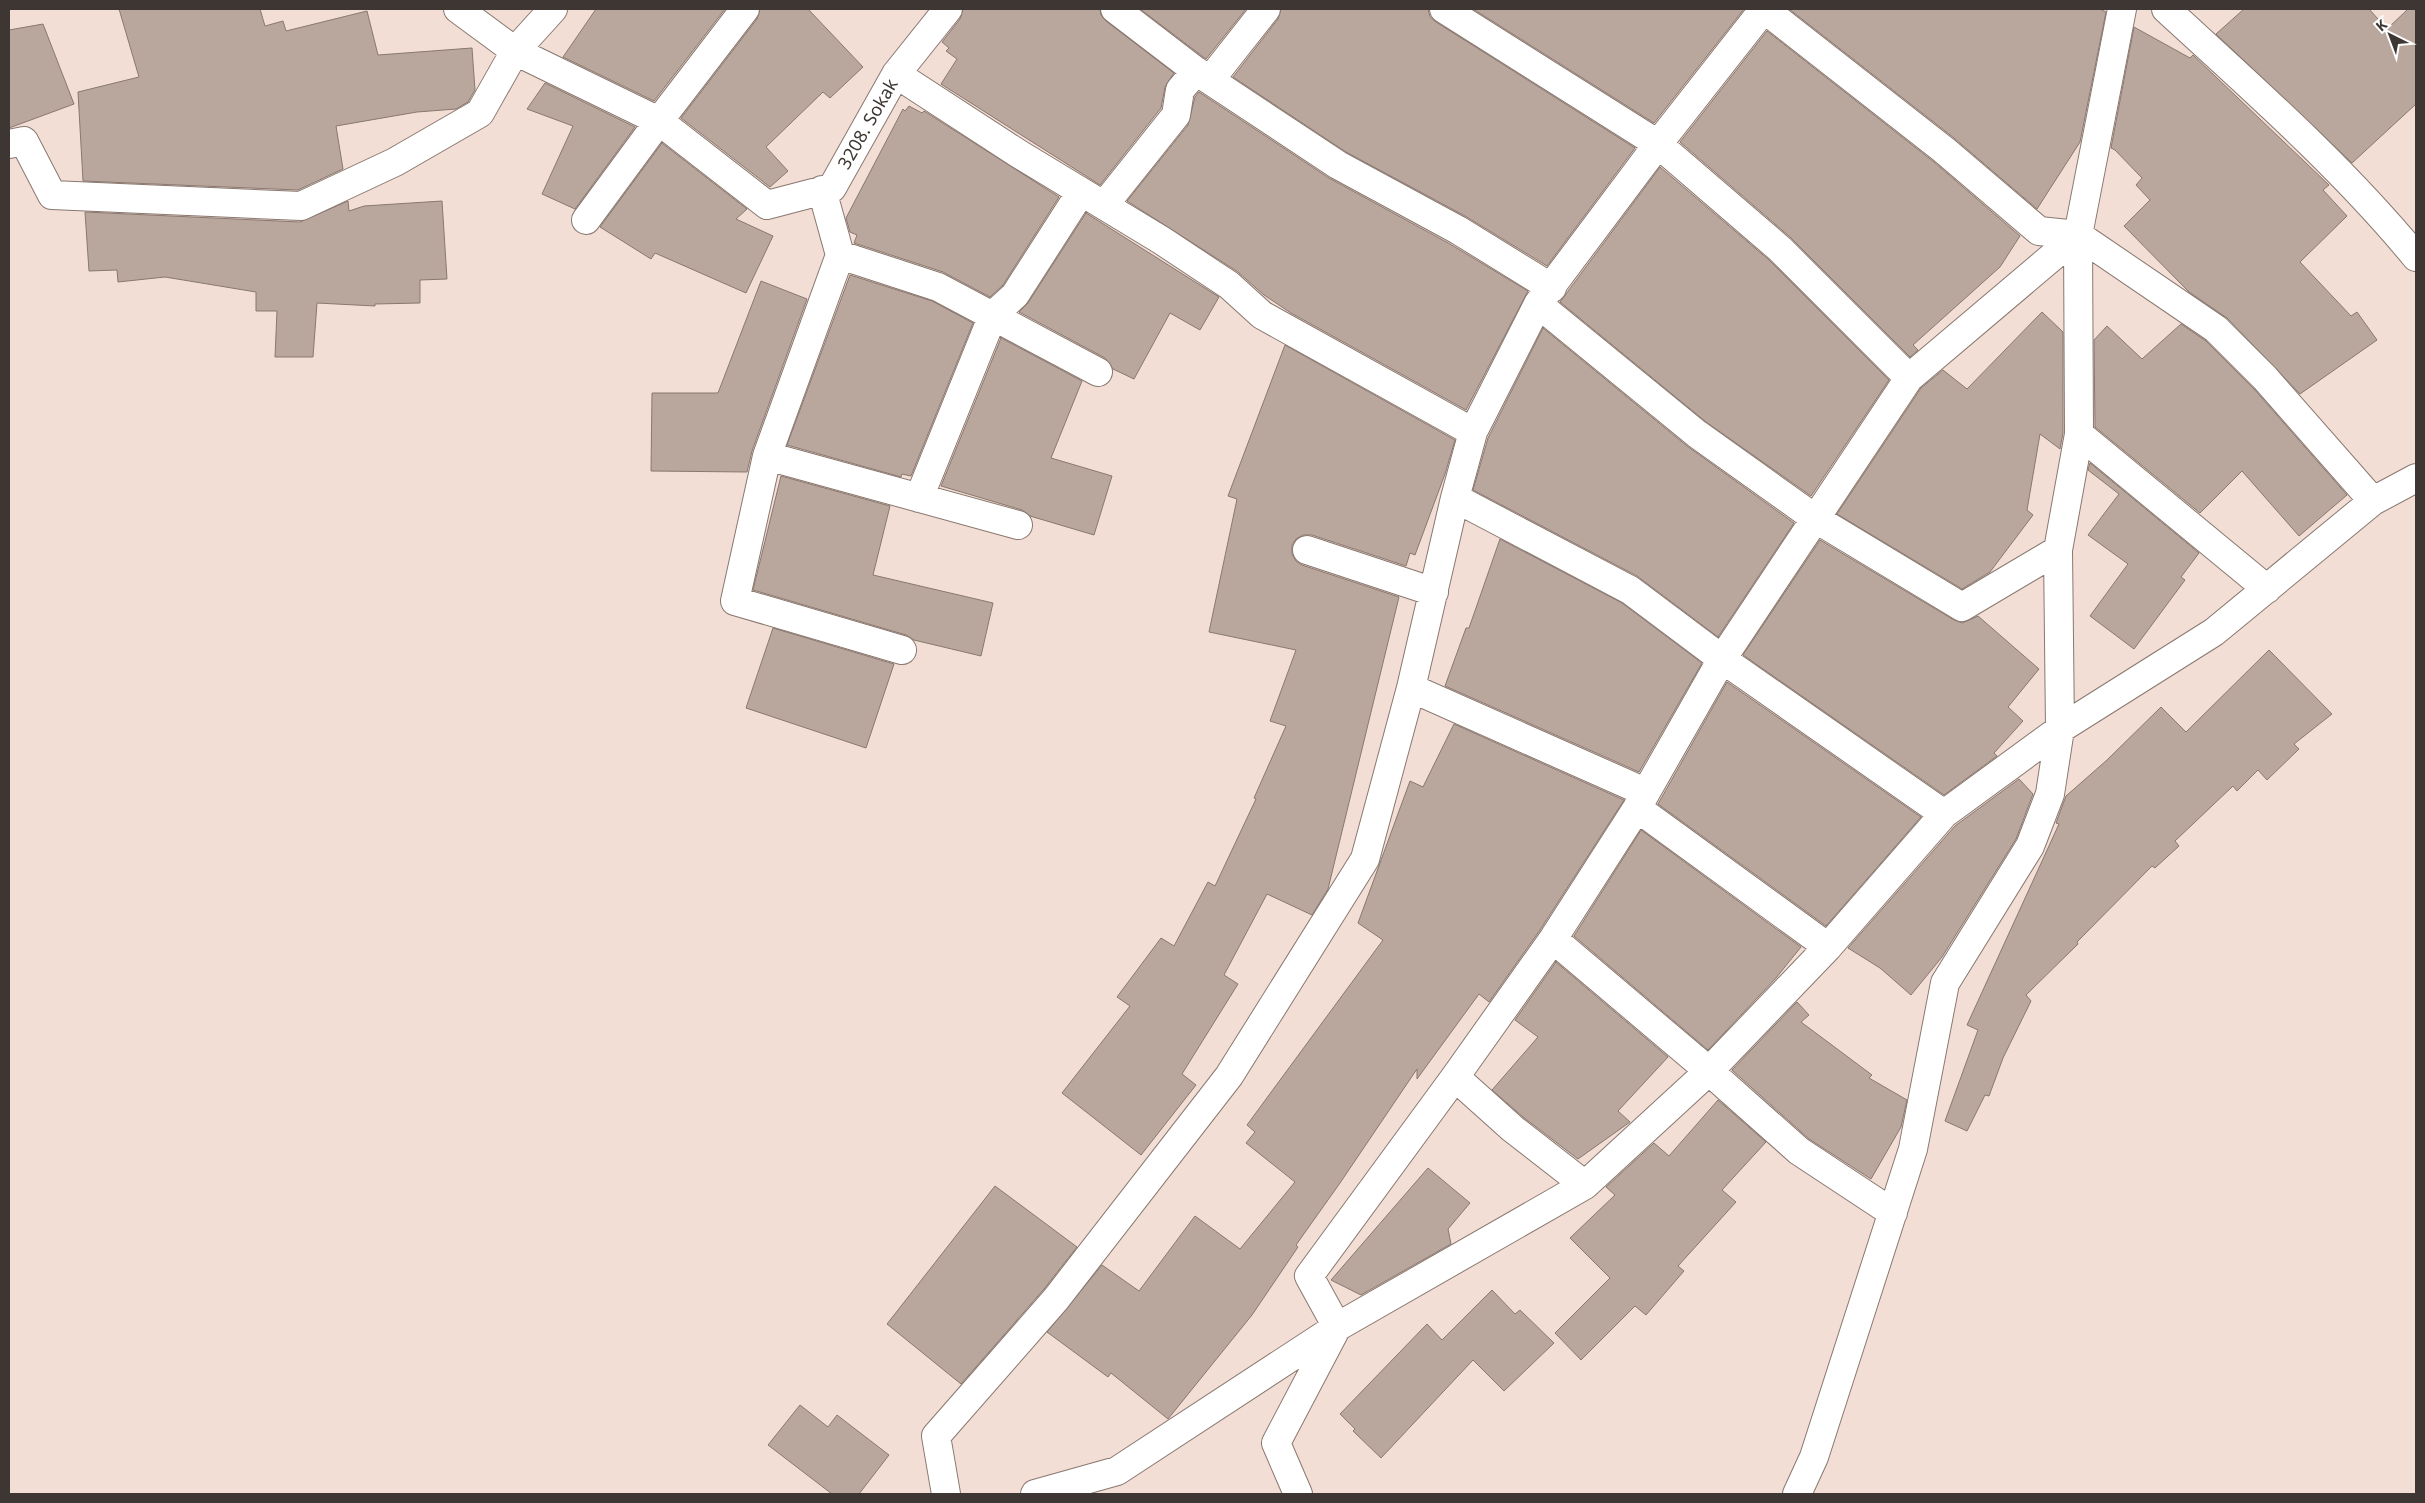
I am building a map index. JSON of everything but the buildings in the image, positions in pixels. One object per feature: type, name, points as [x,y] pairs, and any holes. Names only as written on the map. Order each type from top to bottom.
[{"type":"street","points":[[458,9],[514,51],[659,120]]},
{"type":"street","points":[[9,144],[24,141],[52,195],[301,206],[395,162],[480,113],[514,51],[553,9]]},
{"type":"street","points":[[586,220],[659,120],[745,9]]},
{"type":"street","name":"3208. Sokak","points":[[659,120],[767,205],[832,188],[896,74],[948,9]]},
{"type":"street","points":[[1115,9],[1203,75],[1338,164],[1458,230],[1545,296],[1697,434],[1816,519],[1962,607],[2058,550]]},
{"type":"street","points":[[919,498],[993,315],[1015,295],[1093,198],[1176,115],[1180,90],[1203,75],[1266,9]]},
{"type":"street","points":[[1444,9],[1658,144],[1780,249],[1909,378]]},
{"type":"street","points":[[946,1494],[936,1436],[1056,1299],[1229,1076],[1365,858],[1411,688],[1455,498],[1473,432],[1545,296],[1658,144],[1764,9],[1944,150],[2039,231],[2078,235],[2216,329],[2265,378],[2373,502]]},
{"type":"street","points":[[1797,1494],[1814,1456],[1913,1149],[1946,983],[2030,846],[2050,794],[2060,729],[2058,550],[2079,434],[2078,235],[2122,9]]},
{"type":"street","points":[[2166,9],[2304,136],[2416,256]]},
{"type":"street","points":[[896,74],[1230,285],[1262,316],[1473,432]]},
{"type":"street","points":[[822,190],[840,255],[767,456],[736,601],[902,650]]},
{"type":"street","points":[[1337,1327],[1309,1276],[1455,1077],[1552,939],[1641,800],[1722,659],[1909,378],[2078,235]]},
{"type":"street","points":[[840,255],[938,287],[1098,372]]},
{"type":"street","points":[[2079,434],[2267,589]]},
{"type":"street","points":[[767,456],[1018,525]]},
{"type":"street","points":[[1035,1494],[1117,1472],[1337,1327],[1585,1185],[1709,1071],[1828,947],[1944,814],[2060,729],[2214,632],[2373,502],[2416,478]]},
{"type":"street","points":[[1455,498],[1630,590],[1722,659],[1944,814]]},
{"type":"street","points":[[1307,550],[1434,592]]},
{"type":"street","points":[[1411,688],[1641,800],[1828,947]]},
{"type":"street","points":[[1552,939],[1709,1071],[1799,1151],[1893,1213]]},
{"type":"street","points":[[1455,1077],[1513,1129],[1585,1185]]},
{"type":"street","points":[[1298,1494],[1276,1443],[1337,1327]]}]
